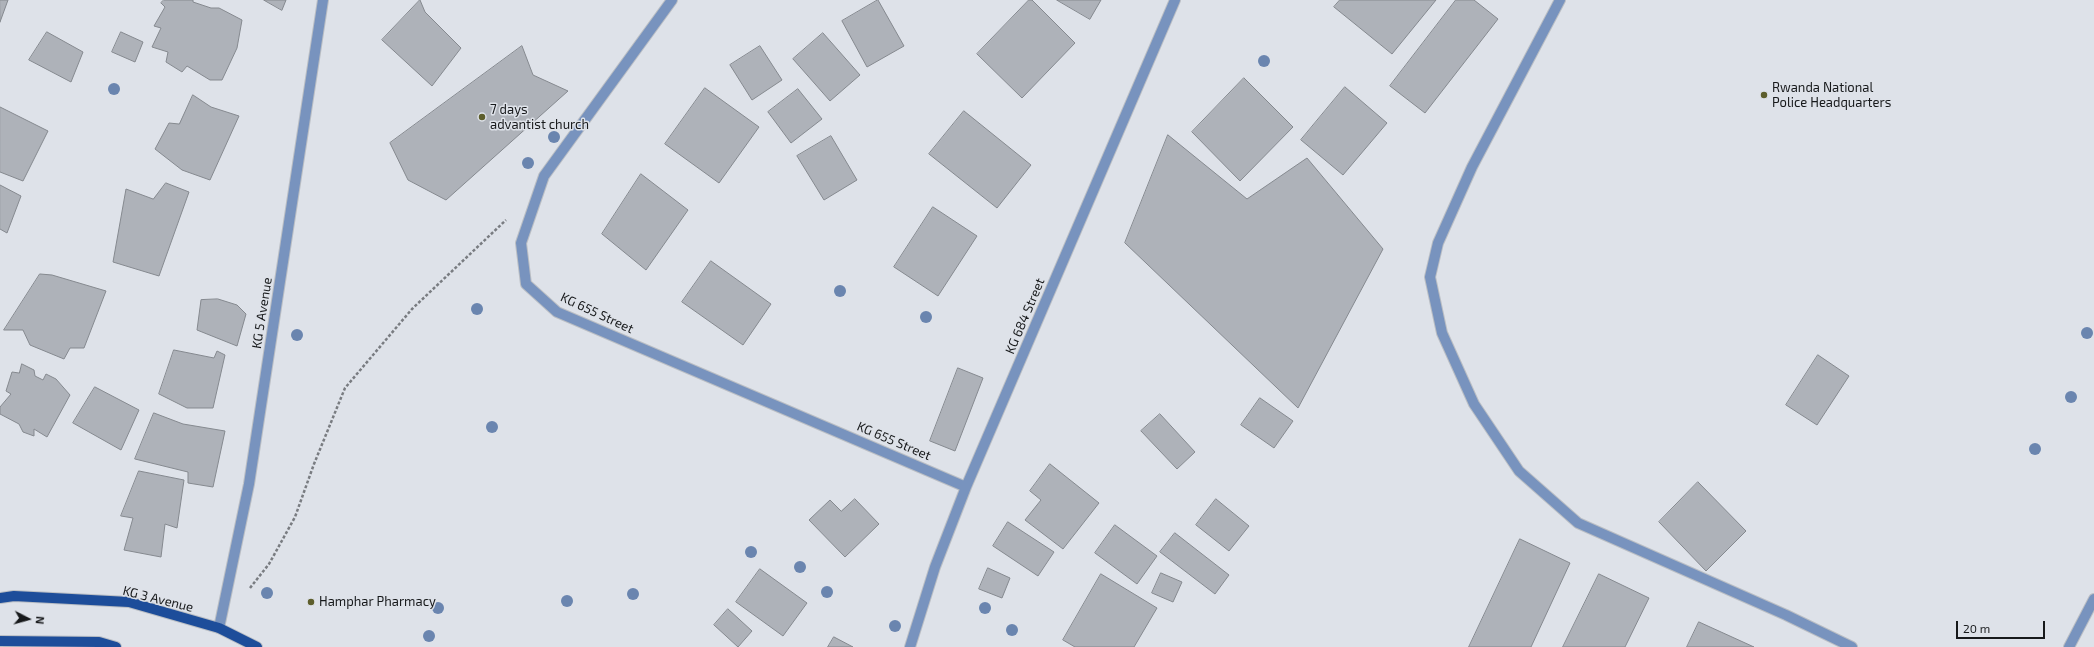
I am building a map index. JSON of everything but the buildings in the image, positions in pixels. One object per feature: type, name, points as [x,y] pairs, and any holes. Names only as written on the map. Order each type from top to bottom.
[{"type":"main road","name":"KG 3 Avenue","points":[[0,598],[14,596],[129,602],[218,628],[257,647]]},
{"type":"main road","points":[[0,641],[99,642],[116,647]]},
{"type":"street","name":"KG 5 Avenue","points":[[218,628],[249,484],[323,0]]},
{"type":"street","name":"KG 655 Street","points":[[672,0],[544,176],[520,243],[526,284],[557,312],[966,487]]},
{"type":"street","name":"KG 684 Street","points":[[910,647],[935,567],[966,487],[1175,0]]},
{"type":"street","points":[[1560,0],[1472,167],[1438,243],[1430,277],[1445,340],[1474,404],[1518,471],[1578,523],[1786,615],[1852,647]]},
{"type":"street","points":[[2069,647],[2094,599]]},
{"type":"path","points":[[246,593],[268,564],[295,517],[314,464],[345,388],[412,309],[511,216]]},
{"type":"place","name":"Rwanda National Police Headquarters","points":[[1764,95]]},
{"type":"place","name":"7 days advantist church","points":[[482,117]]},
{"type":"place","name":"Hamphar Pharmacy","points":[[311,602]]}]
